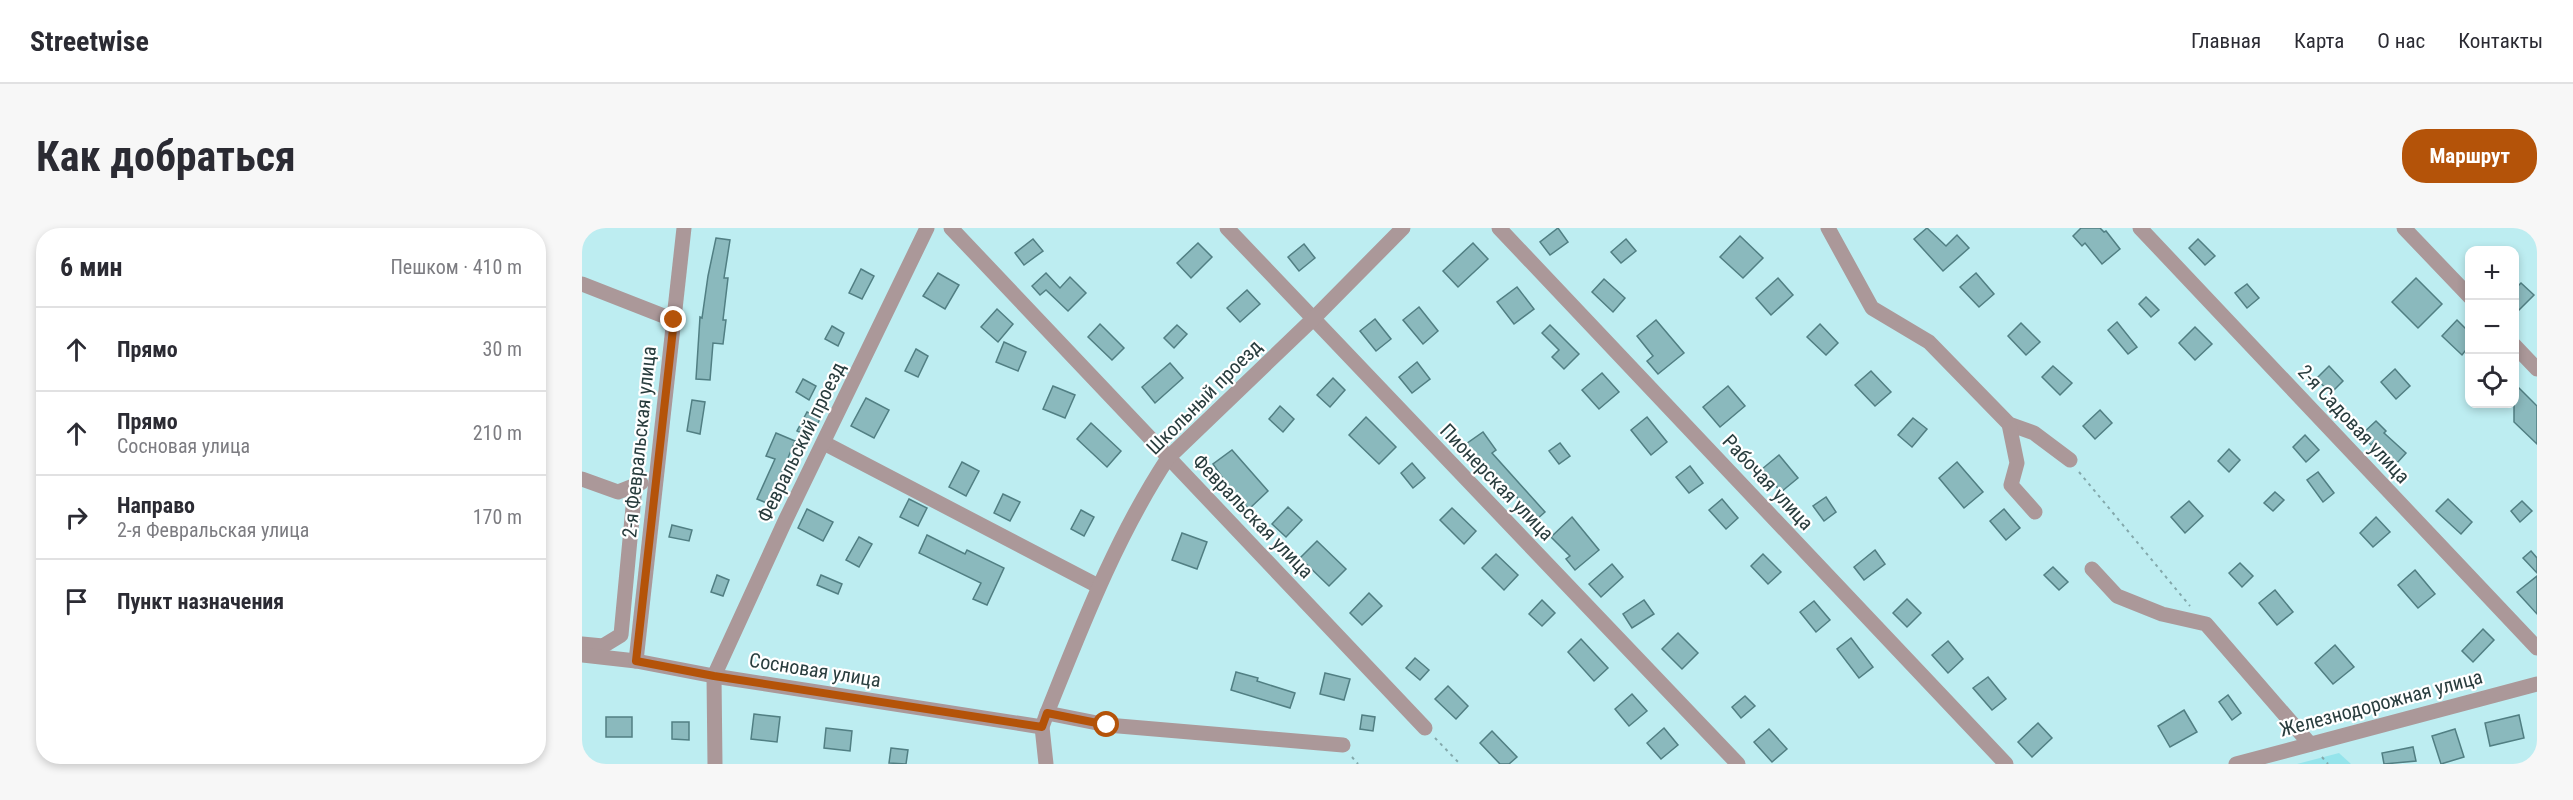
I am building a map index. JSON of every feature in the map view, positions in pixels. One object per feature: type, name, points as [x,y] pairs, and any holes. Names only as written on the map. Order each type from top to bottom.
[{"type":"street","name":"2-я Февральская улица","points":[[636,661],[684,228]]},
{"type":"street","name":"Февральский проезд","points":[[714,676],[927,228]]},
{"type":"street","name":"Февральская улица","points":[[951,228],[1425,728]]},
{"type":"street","name":"Пионерская улица","points":[[1227,228],[1738,764]]},
{"type":"street","name":"Школьный проезд","points":[[1046,764],[1044,720],[1098,586],[1153,481],[1168,458],[1313,319],[1403,228]]},
{"type":"street","name":"Рабочая улица","points":[[1499,228],[2006,764]]},
{"type":"street","points":[[1828,228],[1872,308],[1929,342],[2009,424],[2034,433],[2070,460]]},
{"type":"street","name":"2-я Садовая улица","points":[[2140,228],[2537,648]]},
{"type":"street","points":[[2404,228],[2465,293]]},
{"type":"street","points":[[582,284],[674,320]]},
{"type":"street","points":[[2519,350],[2537,369]]},
{"type":"street","points":[[2009,424],[2017,463],[2012,484],[2036,512]]},
{"type":"street","points":[[824,443],[1098,586]]},
{"type":"street","points":[[582,479],[618,492],[657,474]]},
{"type":"street","points":[[582,644],[603,646],[621,635],[635,486]]},
{"type":"street","points":[[2092,569],[2117,596],[2162,614],[2206,624],[2310,744]]},
{"type":"street","name":"Сосновая улица","points":[[582,655],[636,661],[714,676],[1044,720],[1343,745]]},
{"type":"street","points":[[714,676],[715,764]]},
{"type":"street","name":"Железнодорожная улица","points":[[2236,764],[2537,684]]},
{"type":"path","points":[[2070,460],[2191,607]]},
{"type":"path","points":[[1425,728],[1460,764]]},
{"type":"shaded area","points":[[2339,753],[2351,764],[2297,764]]},
{"type":"building","points":[[1558,228],[1568,242],[1550,255],[1540,242]]},
{"type":"building","points":[[1927,228],[1946,246],[1957,235],[1969,248],[1943,271],[1914,239]]},
{"type":"building","points":[[2081,228],[2100,228],[2106,231],[2120,249],[2102,264],[2085,243],[2082,246],[2073,236]]},
{"type":"building","points":[[1740,236],[1763,258],[1743,278],[1720,257]]},
{"type":"building","points":[[716,238],[730,240],[724,278],[728,278],[723,320],[726,320],[723,344],[713,343],[710,380],[696,379],[700,317],[702,318]]},
{"type":"building","points":[[1033,239],[1043,251],[1024,265],[1015,253]]},
{"type":"building","points":[[1626,239],[1636,251],[1621,263],[1611,252]]},
{"type":"building","points":[[2198,239],[2215,256],[2205,265],[2189,248]]},
{"type":"building","points":[[1198,243],[1212,257],[1191,278],[1177,263]]},
{"type":"building","points":[[1473,243],[1488,259],[1458,287],[1443,271]]},
{"type":"building","points":[[1304,244],[1315,258],[1299,271],[1288,257]]},
{"type":"building","points":[[861,269],[874,276],[862,299],[849,293]]},
{"type":"building","points":[[938,273],[959,285],[945,309],[923,296]]},
{"type":"building","points":[[1046,273],[1060,288],[1070,277],[1086,293],[1068,311],[1046,290],[1040,295],[1032,286]]},
{"type":"building","points":[[1976,273],[1994,294],[1979,307],[1960,287]]},
{"type":"building","points":[[1778,278],[1793,295],[1771,315],[1756,298]]},
{"type":"building","points":[[2416,278],[2442,304],[2418,328],[2392,302]]},
{"type":"building","points":[[1604,279],[1625,298],[1613,312],[1592,292]]},
{"type":"building","points":[[2521,283],[2534,295],[2519,310],[2519,300]]},
{"type":"building","points":[[2247,284],[2259,298],[2247,308],[2235,293]]},
{"type":"building","points":[[1517,287],[1534,309],[1514,324],[1497,302]]},
{"type":"building","points":[[1247,290],[1260,304],[1240,322],[1227,308]]},
{"type":"building","points":[[2146,297],[2159,310],[2151,317],[2139,304]]},
{"type":"building","points":[[1419,307],[1438,331],[1423,344],[1403,320]]},
{"type":"building","points":[[997,309],[1013,324],[998,342],[981,327]]},
{"type":"building","points":[[1375,319],[1391,339],[1376,351],[1360,331]]},
{"type":"building","points":[[1656,320],[1684,353],[1658,374],[1647,361],[1653,356],[1637,336]]},
{"type":"building","points":[[2457,320],[2465,328],[2465,351],[2462,355],[2442,336]]},
{"type":"building","points":[[2117,322],[2137,347],[2128,354],[2108,330]]},
{"type":"building","points":[[2021,323],[2040,342],[2026,355],[2008,336]]},
{"type":"building","points":[[1100,324],[1124,348],[1112,360],[1088,337]]},
{"type":"building","points":[[1820,324],[1838,343],[1826,355],[1807,337]]},
{"type":"building","points":[[1177,325],[1187,334],[1174,348],[1164,338]]},
{"type":"building","points":[[1550,325],[1579,354],[1564,369],[1552,357],[1559,350],[1542,333]]},
{"type":"building","points":[[832,326],[844,333],[838,346],[825,339]]},
{"type":"building","points":[[2195,327],[2212,344],[2195,360],[2179,343]]},
{"type":"building","points":[[1004,342],[1026,352],[1018,371],[996,362]]},
{"type":"building","points":[[916,349],[928,356],[918,377],[905,371]]},
{"type":"building","points":[[1417,362],[1430,379],[1412,393],[1399,377]]},
{"type":"building","points":[[1170,363],[1183,378],[1155,403],[1142,387]]},
{"type":"building","points":[[2053,366],[2072,383],[2060,395],[2042,377]]},
{"type":"building","points":[[2329,366],[2343,381],[2331,393],[2316,379]]},
{"type":"building","points":[[2395,369],[2410,386],[2396,399],[2381,382]]},
{"type":"building","points":[[1871,371],[1891,392],[1875,406],[1855,385]]},
{"type":"building","points":[[1602,373],[1619,392],[1599,409],[1582,390]]},
{"type":"building","points":[[1333,378],[1345,390],[1330,407],[1317,395]]},
{"type":"building","points":[[803,379],[816,386],[809,400],[796,392]]},
{"type":"building","points":[[1053,386],[1075,395],[1065,418],[1043,409]]},
{"type":"building","points":[[1728,386],[1745,406],[1720,427],[1703,407]]},
{"type":"building","points":[[2519,388],[2537,406],[2537,444],[2514,422],[2514,408],[2519,408]]},
{"type":"building","points":[[866,398],[889,410],[874,438],[851,426]]},
{"type":"building","points":[[692,400],[705,402],[700,434],[687,431]]},
{"type":"building","points":[[1280,406],[1294,419],[1283,432],[1269,419]]},
{"type":"building","points":[[2100,410],[2112,423],[2095,439],[2083,426]]},
{"type":"building","points":[[807,412],[820,419],[810,437],[797,431]]},
{"type":"building","points":[[1366,417],[1396,447],[1379,464],[1349,435]]},
{"type":"building","points":[[1647,417],[1667,442],[1651,455],[1631,430]]},
{"type":"building","points":[[1913,418],[1927,429],[1912,447],[1898,435]]},
{"type":"building","points":[[2376,421],[2386,431],[2384,433],[2406,453],[2397,463],[2374,442],[2371,445],[2361,435]]},
{"type":"building","points":[[1091,423],[1121,451],[1107,467],[1077,439]]},
{"type":"building","points":[[1483,432],[1496,450],[1492,453],[1545,512],[1536,520],[1515,495],[1511,498],[1466,444]]},
{"type":"building","points":[[776,433],[795,441],[769,504],[757,499],[775,459],[766,456]]},
{"type":"building","points":[[2305,435],[2319,450],[2306,462],[2293,447]]},
{"type":"building","points":[[1560,443],[1570,456],[1559,464],[1549,451]]},
{"type":"building","points":[[2229,449],[2240,460],[2229,472],[2218,461]]},
{"type":"building","points":[[1232,450],[1268,491],[1249,509],[1233,493],[1213,464]]},
{"type":"building","points":[[1779,455],[1798,478],[1781,492],[1762,469]]},
{"type":"building","points":[[962,462],[979,471],[966,496],[949,487]]},
{"type":"building","points":[[1957,462],[1983,492],[1964,508],[1939,478]]},
{"type":"building","points":[[1412,463],[1425,478],[1413,488],[1401,473]]},
{"type":"building","points":[[1690,466],[1703,483],[1689,493],[1676,477]]},
{"type":"building","points":[[2318,472],[2334,493],[2323,502],[2307,480]]},
{"type":"building","points":[[2275,492],[2284,500],[2273,511],[2264,503]]},
{"type":"building","points":[[1003,494],[1020,502],[1010,521],[994,513]]},
{"type":"building","points":[[1826,497],[1836,512],[1824,521],[1813,506]]},
{"type":"building","points":[[909,499],[927,508],[918,526],[900,517]]},
{"type":"building","points":[[1722,499],[1738,518],[1726,529],[1709,510]]},
{"type":"building","points":[[2448,499],[2472,522],[2461,534],[2436,511]]},
{"type":"building","points":[[2189,501],[2203,516],[2185,533],[2171,517]]},
{"type":"building","points":[[2522,501],[2532,511],[2520,522],[2511,511]]},
{"type":"building","points":[[1288,507],[1302,520],[1286,537],[1272,524]]},
{"type":"building","points":[[1452,508],[1476,531],[1464,544],[1440,520]]},
{"type":"building","points":[[807,509],[833,522],[823,541],[798,528]]},
{"type":"building","points":[[2004,509],[2020,528],[2006,540],[1990,521]]},
{"type":"building","points":[[1081,510],[1094,517],[1084,536],[1071,529]]},
{"type":"building","points":[[1572,517],[1599,550],[1575,570],[1566,559],[1570,556],[1551,537]]},
{"type":"building","points":[[2376,517],[2390,532],[2373,547],[2360,533]]},
{"type":"building","points":[[672,525],[692,530],[689,541],[669,537]]},
{"type":"building","points":[[1182,533],[1207,542],[1197,569],[1172,560]]},
{"type":"building","points":[[927,535],[965,554],[967,550],[1004,568],[987,605],[973,599],[981,583],[919,553]]},
{"type":"building","points":[[859,537],[872,544],[859,567],[846,560]]},
{"type":"building","points":[[1317,541],[1346,569],[1329,586],[1300,558]]},
{"type":"building","points":[[1875,550],[1885,564],[1864,580],[1854,567]]},
{"type":"building","points":[[2531,551],[2537,558],[2537,573],[2523,558]]},
{"type":"building","points":[[1496,554],[1518,575],[1504,590],[1482,568]]},
{"type":"building","points":[[1763,554],[1781,572],[1768,584],[1751,566]]},
{"type":"building","points":[[2240,563],[2253,576],[2242,587],[2229,573]]},
{"type":"building","points":[[1612,564],[1623,577],[1601,597],[1589,584]]},
{"type":"building","points":[[2053,567],[2068,582],[2059,590],[2044,575]]},
{"type":"building","points":[[2415,570],[2435,594],[2418,608],[2398,585]]},
{"type":"building","points":[[717,575],[729,580],[723,596],[711,592]]},
{"type":"building","points":[[821,575],[842,584],[838,594],[817,585]]},
{"type":"building","points":[[2537,576],[2537,614],[2517,592]]},
{"type":"building","points":[[2275,590],[2293,612],[2277,625],[2259,603]]},
{"type":"building","points":[[1369,593],[1382,606],[1362,625],[1350,613]]},
{"type":"building","points":[[1907,599],[1921,613],[1907,627],[1893,613]]},
{"type":"building","points":[[1542,600],[1555,613],[1542,626],[1529,614]]},
{"type":"building","points":[[1644,600],[1654,614],[1632,628],[1623,614]]},
{"type":"building","points":[[1814,601],[1830,620],[1816,632],[1800,612]]},
{"type":"building","points":[[2483,629],[2494,640],[2473,662],[2462,651]]},
{"type":"building","points":[[1678,633],[1698,653],[1682,669],[1662,649]]},
{"type":"building","points":[[1851,638],[1873,667],[1859,678],[1837,649]]},
{"type":"building","points":[[1581,639],[1608,668],[1594,681],[1568,652]]},
{"type":"building","points":[[1948,641],[1963,659],[1948,673],[1932,655]]},
{"type":"building","points":[[2335,645],[2354,667],[2333,684],[2315,663]]},
{"type":"building","points":[[1415,658],[1429,670],[1420,680],[1406,668]]},
{"type":"building","points":[[1236,672],[1295,693],[1290,708],[1231,690]]},
{"type":"building","points":[[1325,673],[1350,679],[1344,700],[1320,694]]},
{"type":"building","points":[[1988,677],[2006,699],[1992,710],[1973,688]]},
{"type":"building","points":[[1448,686],[1468,706],[1456,719],[1435,699]]},
{"type":"building","points":[[1632,694],[1647,711],[1629,726],[1615,709]]},
{"type":"building","points":[[2228,695],[2241,713],[2232,720],[2219,702]]},
{"type":"building","points":[[1745,696],[1755,706],[1741,718],[1732,707]]},
{"type":"building","points":[[2184,710],[2197,732],[2170,747],[2158,726]]},
{"type":"building","points":[[754,714],[780,717],[777,742],[751,739]]},
{"type":"building","points":[[1362,715],[1375,717],[1373,731],[1360,729]]},
{"type":"building","points":[[2519,715],[2524,738],[2490,746],[2485,723]]},
{"type":"building","points":[[606,717],[632,717],[632,737],[606,737]]},
{"type":"building","points":[[672,722],[689,722],[689,740],[672,739]]},
{"type":"building","points":[[2038,723],[2052,738],[2032,757],[2018,742]]},
{"type":"building","points":[[826,728],[852,731],[850,751],[824,748]]},
{"type":"building","points":[[1664,728],[1678,745],[1661,759],[1647,743]]},
{"type":"building","points":[[1769,729],[1787,749],[1772,762],[1754,742]]},
{"type":"building","points":[[2455,729],[2464,757],[2441,764],[2432,736]]},
{"type":"building","points":[[1492,731],[1517,757],[1509,764],[1500,764],[1480,743]]},
{"type":"building","points":[[2413,747],[2416,761],[2384,764],[2382,753]]},
{"type":"building","points":[[891,748],[908,750],[906,764],[889,763]]},
{"type":"route","points":[[674,320],[636,661],[714,676],[1042,727],[1047,713],[1107,725]]}]
